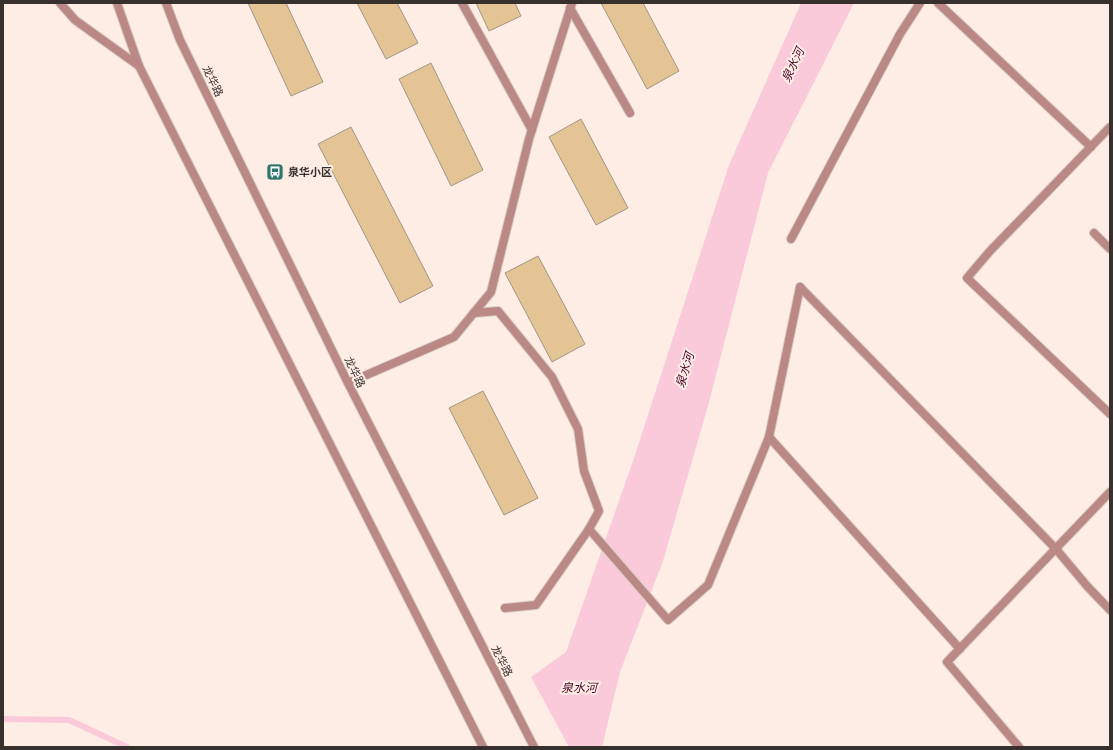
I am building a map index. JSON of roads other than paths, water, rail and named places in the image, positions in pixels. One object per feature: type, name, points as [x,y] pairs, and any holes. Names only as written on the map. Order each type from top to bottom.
[{"type":"street","points":[[60,3],[75,20],[139,66]]},
{"type":"street","points":[[117,3],[139,66],[483,747]]},
{"type":"street","name":"龙华路","points":[[166,3],[180,40],[348,383],[534,747]]},
{"type":"street","points":[[462,3],[532,130]]},
{"type":"street","points":[[792,239],[897,42],[920,3]]},
{"type":"street","points":[[938,3],[1090,147]]},
{"type":"street","points":[[348,383],[454,337],[492,292],[532,130],[571,5]]},
{"type":"street","points":[[571,5],[630,113]]},
{"type":"street","points":[[1110,127],[990,251],[967,278],[1110,414]]},
{"type":"street","points":[[1094,233],[1110,249]]},
{"type":"street","points":[[589,529],[668,620],[708,585],[769,437],[800,287],[1056,549],[1087,586],[1110,610]]},
{"type":"street","points":[[474,313],[498,310],[552,377],[578,429],[584,471],[599,511],[589,529],[536,605],[505,608]]},
{"type":"street","points":[[769,437],[960,649]]},
{"type":"street","points":[[1019,747],[947,662],[1110,492]]},
{"type":"water","name":"泉水河","points":[[801,3],[854,3],[768,173],[708,406],[663,561],[620,672],[602,747],[569,747],[531,677],[566,652],[634,458],[729,165]]},
{"type":"waterway","points":[[3,719],[69,720],[127,747]]},
{"type":"place","name":"泉华小区","points":[[275,172]]}]
